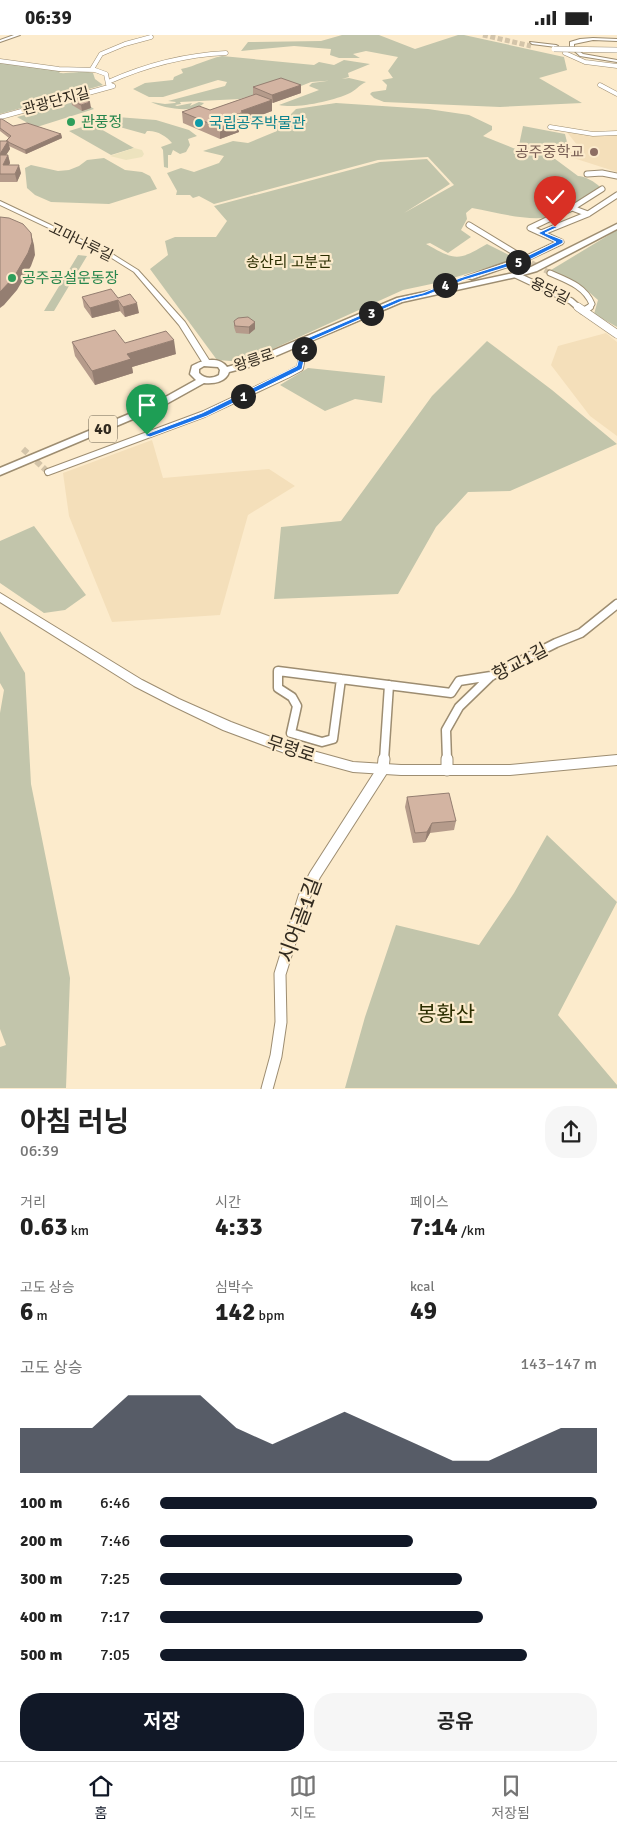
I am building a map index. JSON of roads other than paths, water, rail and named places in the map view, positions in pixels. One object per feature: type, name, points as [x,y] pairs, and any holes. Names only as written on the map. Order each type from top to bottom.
[{"type":"main road","points":[[0,40],[12,35]]},
{"type":"main road","points":[[0,40],[18,35]]},
{"type":"main road","points":[[617,40],[593,39],[572,43],[575,51],[582,55],[617,61]]},
{"type":"main road","points":[[532,44],[555,48],[617,49]]},
{"type":"main road","name":"고마나루길","points":[[0,203],[112,256],[136,271],[182,323],[207,363]]},
{"type":"main road","name":"왕릉로","points":[[225,370],[249,364],[400,300],[516,275],[534,269],[617,225]]},
{"type":"main road","points":[[425,294],[462,279],[525,259]]},
{"type":"main road","name":"왕릉로","points":[[207,363],[217,363],[225,370],[225,373],[220,378],[210,381],[196,377],[194,371],[198,366],[207,363]]},
{"type":"main road","name":"왕릉로","points":[[0,472],[156,406],[202,380]]},
{"type":"main road","name":"무령로","points":[[0,597],[138,683],[227,726],[294,751],[353,767],[510,770],[617,760]]},
{"type":"street","points":[[92,69],[101,54],[125,44],[151,37]]},
{"type":"street","points":[[0,61],[59,69],[92,69],[106,74],[110,84],[137,69],[202,54],[226,53]]},
{"type":"street","points":[[565,53],[585,61],[617,65]]},
{"type":"street","name":"관광단지길","points":[[0,117],[110,84]]},
{"type":"street","points":[[600,85],[617,94]]},
{"type":"street","points":[[550,127],[593,134],[617,133]]},
{"type":"street","points":[[587,174],[602,173],[617,176]]},
{"type":"street","points":[[469,225],[525,259],[561,242],[530,228],[572,208],[602,189]]},
{"type":"street","points":[[541,233],[588,214],[617,195]]},
{"type":"street","points":[[572,208],[588,214]]},
{"type":"street","name":"용당길","points":[[550,273],[586,293],[592,299],[592,304],[589,308],[583,311]]},
{"type":"street","name":"용당길","points":[[516,275],[572,301],[583,311],[617,334]]},
{"type":"street","points":[[48,472],[204,414],[287,375],[300,367],[306,341]]},
{"type":"street","name":"향교1길","points":[[447,770],[446,730],[459,707],[491,676],[556,643],[581,633],[596,623],[617,604]]},
{"type":"street","points":[[341,679],[333,739],[322,743],[291,733],[298,706],[292,697],[278,688],[278,671],[389,685],[451,693],[459,681],[491,676]]},
{"type":"street","points":[[383,769],[389,685]]},
{"type":"street","name":"시어골1길","points":[[267,1089],[276,1056],[281,1022],[280,974],[304,897],[315,875],[383,769]]},
{"type":"tunnel","points":[[483,35],[531,46]]},
{"type":"tunnel","points":[[525,259],[550,273]]},
{"type":"tunnel","points":[[23,449],[48,472]]},
{"type":"place","name":"관풍정","points":[[71,122]]},
{"type":"place","name":"국립공주박물관","points":[[199,123]]},
{"type":"place","name":"공주중학교","points":[[594,152]]},
{"type":"place","name":"공주공설운동장","points":[[12,278]]},
{"type":"park label","name":"송산리 고분군","points":[[289,262]]},
{"type":"park label","name":"봉황산","points":[[446,1014]]}]
